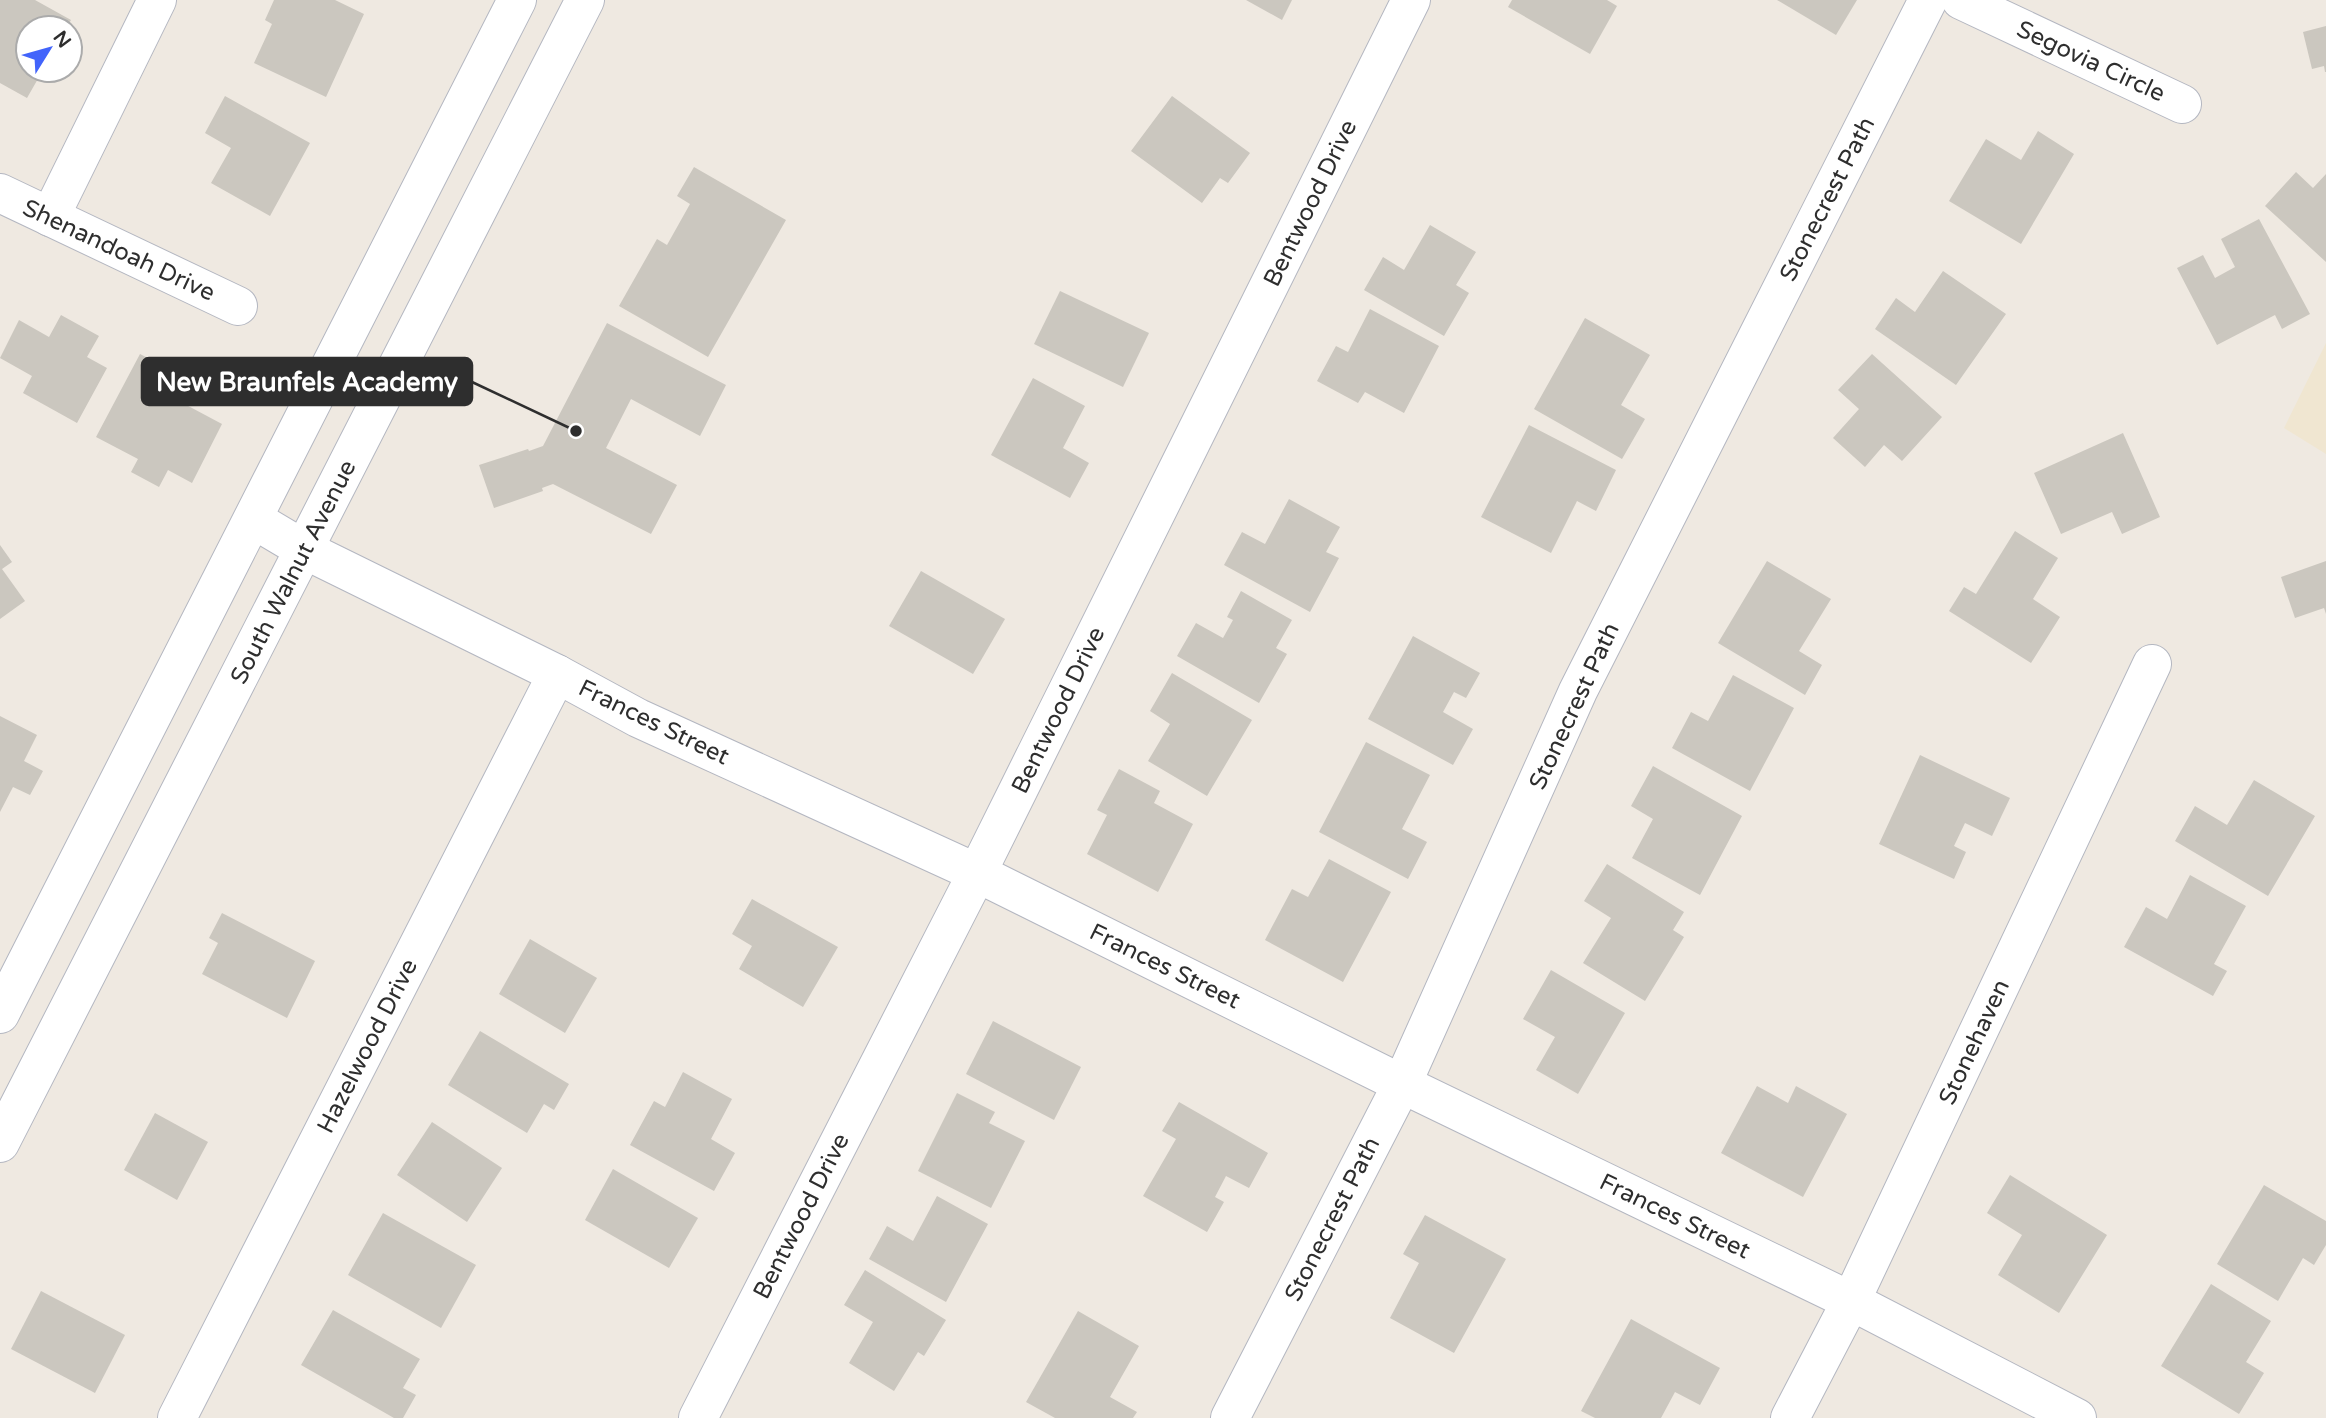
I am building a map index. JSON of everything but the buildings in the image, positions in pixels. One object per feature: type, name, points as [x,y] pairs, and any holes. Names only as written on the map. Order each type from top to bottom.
[{"type":"street","points":[[50,217],[157,0]]},
{"type":"street","points":[[0,1014],[517,0]]},
{"type":"street","name":"South Walnut Avenue","points":[[0,1143],[585,0]]},
{"type":"street","name":"Bentwood Drive","points":[[698,1418],[977,873],[1411,0]]},
{"type":"street","name":"Stonecrest Path","points":[[1230,1418],[1402,1084],[1578,691],[1928,0]]},
{"type":"street","name":"Segovia Circle","points":[[1961,0],[2182,104]]},
{"type":"street","name":"Shenandoah Drive","points":[[0,193],[238,306]]},
{"type":"street","name":"Frances Street","points":[[253,519],[305,550],[557,674],[638,718],[977,873],[1402,1084],[1852,1301],[2077,1418]]},
{"type":"street","name":"Stonehaven","points":[[1790,1418],[1852,1301],[2152,664]]},
{"type":"street","name":"Hazelwood Drive","points":[[177,1418],[557,674]]},
{"type":"shaded area","points":[[2326,343],[2326,454],[2284,428]]},
{"type":"place","name":"New Braunfels Academy","points":[[576,431]]}]
